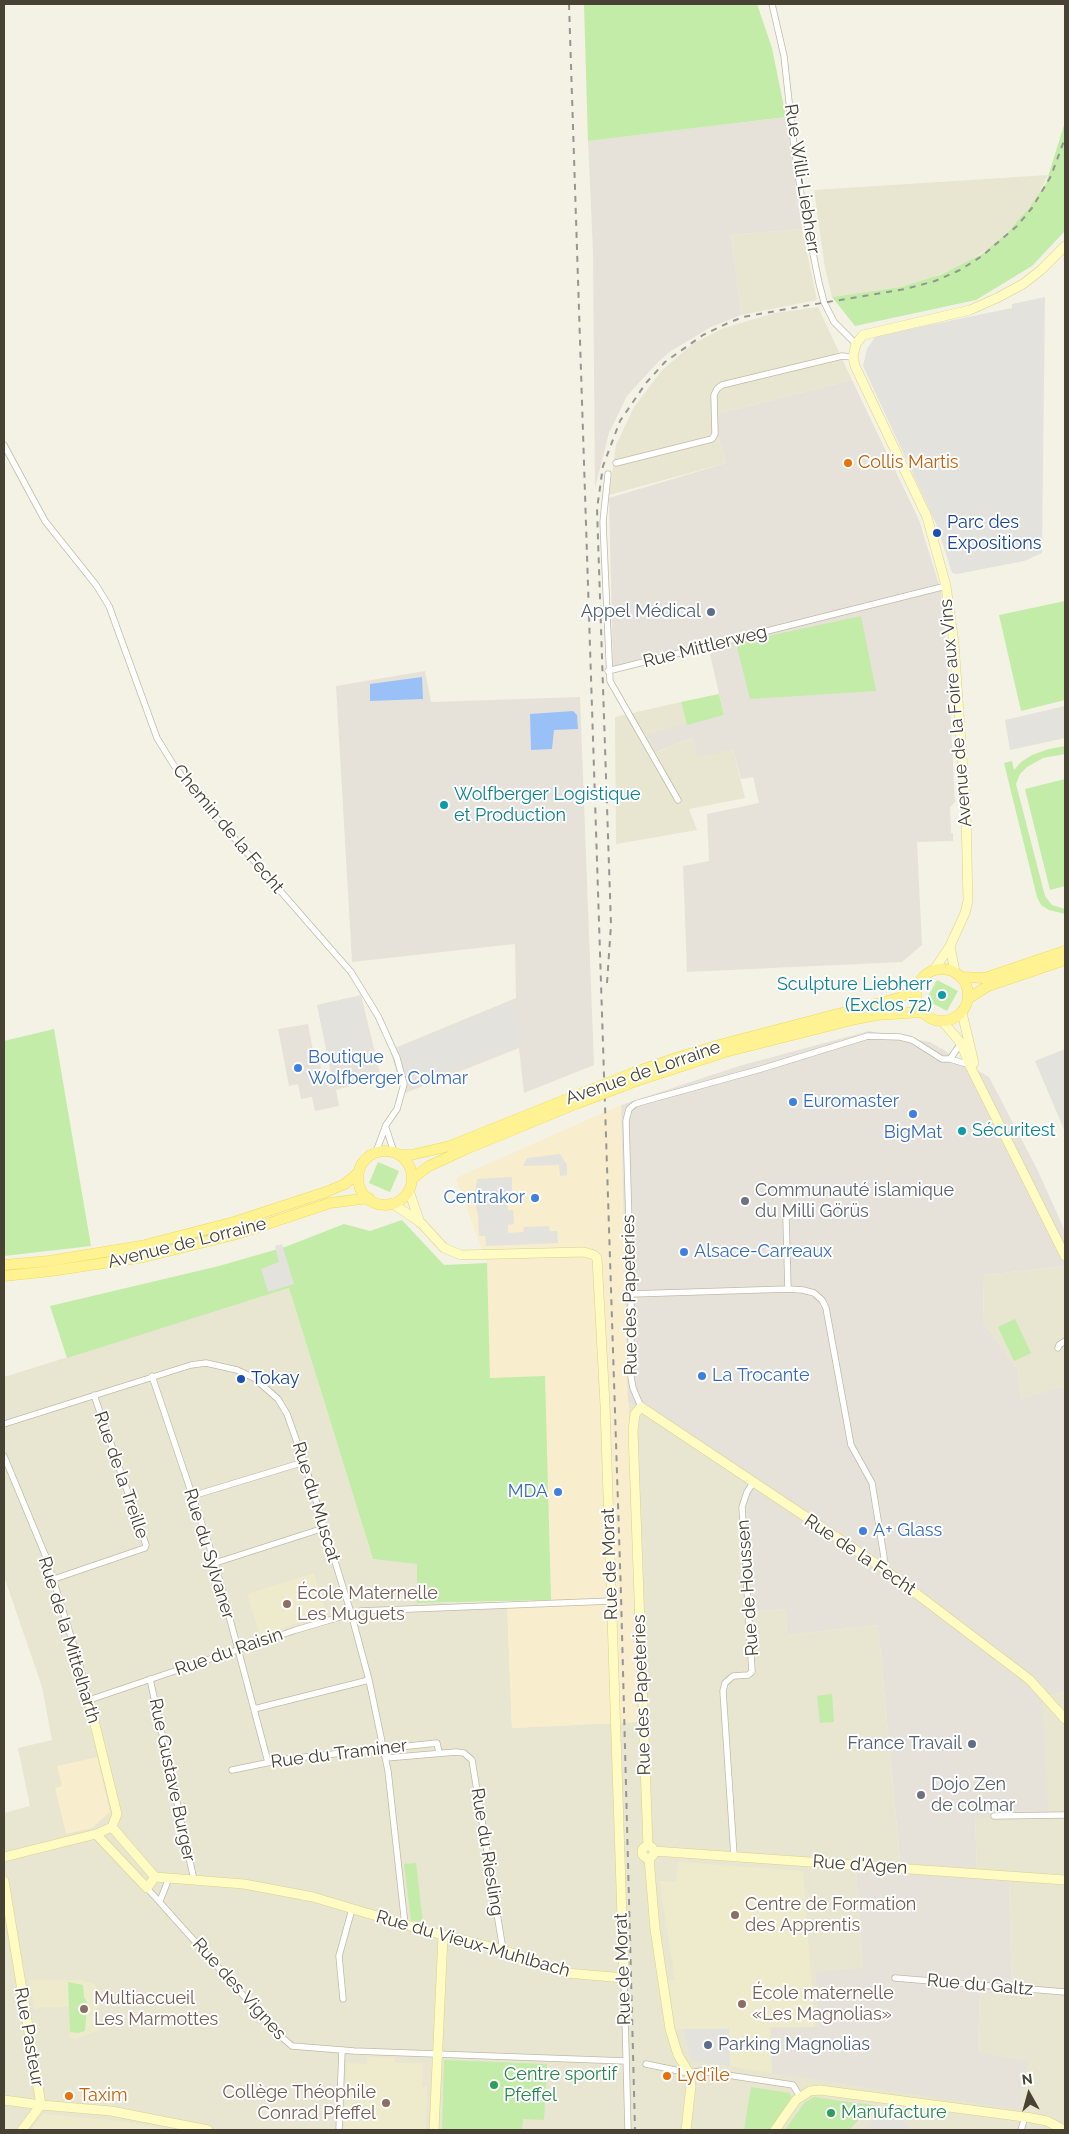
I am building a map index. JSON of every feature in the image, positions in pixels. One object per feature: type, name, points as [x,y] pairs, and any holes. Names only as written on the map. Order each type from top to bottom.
[{"type":"main road","points":[[958,975],[985,978],[1065,951]]},
{"type":"main road","points":[[969,998],[966,984],[958,975],[948,969],[934,970],[920,980],[917,988],[917,1005],[922,1012],[935,1021],[950,1021],[962,1013],[969,998],[988,986],[1065,960]]},
{"type":"main road","name":"Avenue de Lorraine","points":[[397,1154],[411,1156],[450,1146],[577,1100],[676,1058],[899,998],[917,988]]},
{"type":"main road","name":"Avenue de Lorraine","points":[[635,1077],[856,1019],[876,1015],[922,1012]]},
{"type":"main road","name":"Avenue de Lorraine","points":[[412,1179],[429,1166],[577,1100]]},
{"type":"main road","points":[[385,1151],[397,1154],[407,1162],[411,1170],[412,1179],[409,1191],[405,1196],[392,1203],[384,1204],[368,1198],[360,1186],[359,1172],[362,1164],[376,1152],[385,1151]]},
{"type":"main road","name":"Avenue de Lorraine","points":[[4,1265],[49,1261],[150,1243],[234,1222],[326,1192],[345,1184],[359,1172]]},
{"type":"main road","name":"Avenue de Lorraine","points":[[4,1276],[70,1269],[144,1257],[244,1231],[330,1203],[368,1198]]},
{"type":"street","name":"Rue Willi-Liebherr","points":[[772,4],[784,56],[801,194],[819,283],[824,302],[834,322],[856,344]]},
{"type":"street","points":[[616,463],[712,439],[716,434],[714,395],[717,389],[722,386],[842,356],[853,357],[856,344],[863,335],[877,330],[970,310],[1023,284],[1041,270],[1065,246]]},
{"type":"street","name":"Avenue de la Foire aux Vins","points":[[853,357],[854,366],[927,517],[946,586],[954,643],[966,814],[968,886],[966,913],[950,946],[934,970]]},
{"type":"street","name":"Chemin de la Fecht","points":[[4,445],[45,521],[96,586],[109,606],[157,738],[173,764],[194,792],[352,972],[378,1016],[397,1058],[404,1084],[396,1109],[386,1125],[376,1152]]},
{"type":"street","points":[[608,474],[603,522],[608,671],[614,691],[678,800]]},
{"type":"street","name":"Rue Mittlerweg","points":[[608,671],[946,586]]},
{"type":"street","points":[[950,946],[958,975]]},
{"type":"street","points":[[962,1013],[972,1069]]},
{"type":"street","points":[[943,1022],[961,1043],[972,1069],[1065,1256]]},
{"type":"street","name":"Rue des Papeteries","points":[[686,2130],[691,2095],[689,2073],[678,2055],[670,2029],[655,1930],[650,1852],[633,1431],[635,1414],[641,1407],[633,1388],[631,1377],[631,1294],[626,1121],[629,1109],[635,1104],[761,1069],[868,1036],[900,1037],[924,1046],[942,1059],[950,1059],[972,1069]]},
{"type":"street","points":[[950,1059],[961,1043]]},
{"type":"street","points":[[386,1125],[397,1154]]},
{"type":"street","name":"Rue de Morat","points":[[409,1191],[420,1223]]},
{"type":"street","name":"Rue de Morat","points":[[392,1203],[420,1223],[444,1248],[461,1255],[584,1252],[594,1254],[597,1258],[605,1405],[628,2130]]},
{"type":"street","points":[[788,1289],[786,1218],[799,1211]]},
{"type":"street","points":[[631,1294],[788,1289],[814,1293],[822,1300],[826,1308],[851,1445],[872,1483],[884,1557],[884,1569]]},
{"type":"street","points":[[1058,1348],[1059,1345],[1065,1342]]},
{"type":"street","name":"Rue du Muscat","points":[[4,1424],[183,1366],[206,1363],[237,1370],[254,1378],[278,1399],[287,1414],[304,1462],[351,1613],[369,1680],[386,1758],[404,1925]]},
{"type":"street","name":"Rue du Sylvaner","points":[[152,1376],[215,1563],[268,1762]]},
{"type":"street","name":"Rue de la Treille","points":[[54,1579],[145,1548],[146,1544],[94,1395]]},
{"type":"street","name":"Rue de la Fecht","points":[[641,1407],[884,1569],[1030,1680],[1065,1719]]},
{"type":"street","name":"Rue de la Mittelharth","points":[[4,1456],[54,1579],[89,1700],[117,1814],[112,1827]]},
{"type":"street","points":[[192,1496],[304,1462]]},
{"type":"street","name":"Rue de Houssen","points":[[734,1856],[723,1691],[725,1683],[733,1676],[748,1675],[752,1672],[742,1507],[747,1492],[753,1483]]},
{"type":"street","points":[[215,1563],[324,1528]]},
{"type":"street","name":"Rue du Raisin","points":[[89,1700],[238,1649],[360,1611],[611,1601]]},
{"type":"street","name":"Rue Gustave Burger","points":[[150,1679],[194,1880]]},
{"type":"street","points":[[254,1709],[369,1680]]},
{"type":"street","name":"Rue du Traminer","points":[[232,1770],[268,1762],[438,1743],[438,1753]]},
{"type":"street","name":"Rue du Traminer","points":[[386,1758],[456,1752],[468,1755]]},
{"type":"street","name":"Rue du Riesling","points":[[468,1755],[472,1760],[503,1950]]},
{"type":"street","points":[[994,1816],[1065,1815]]},
{"type":"street","points":[[4,1857],[96,1834],[112,1827],[156,1877],[147,1888]]},
{"type":"street","name":"Rue des Vignes","points":[[96,1834],[160,1901],[286,2042],[301,2048],[626,2061]]},
{"type":"street","name":"Rue d'Agen","points":[[650,1852],[734,1856],[1065,1880]]},
{"type":"street","name":"Rue du Vieux-Muhlbach","points":[[156,1877],[269,1888],[313,1897],[443,1936],[503,1950],[567,1973],[624,1978]]},
{"type":"street","points":[[160,1901],[169,1878]]},
{"type":"street","name":"Rue Pasteur","points":[[4,1881],[41,2105]]},
{"type":"street","name":"Rue du Vieux-Muhlbach","points":[[343,1999],[339,1956],[352,1909]]},
{"type":"street","points":[[434,2130],[443,1936]]},
{"type":"street","name":"Rue du Galtz","points":[[895,1978],[1065,1992]]},
{"type":"street","points":[[339,2130],[342,2050]]},
{"type":"street","points":[[646,2064],[689,2073],[701,2071],[793,2085],[800,2097]]},
{"type":"street","points":[[775,2130],[791,2105],[800,2097],[815,2091],[830,2091],[1025,2117],[1047,2121],[1056,2128],[1064,2130]]},
{"type":"street","points":[[4,2100],[111,2111],[208,2130]]},
{"type":"street","points":[[22,2130],[41,2105]]},
{"type":"street","points":[[1021,2130],[1025,2117]]},
{"type":"shaded area","points":[[786,117],[802,229],[731,235],[741,315],[711,327],[671,351],[659,361],[627,396],[609,433],[595,488],[593,252],[588,141]]},
{"type":"shaded area","points":[[1048,175],[1037,197],[1018,221],[995,244],[969,261],[925,281],[901,287],[832,297],[825,268],[814,190]]},
{"type":"shaded area","points":[[802,229],[817,300],[741,315],[731,235]]},
{"type":"shaded area","points":[[1045,297],[1042,553],[1024,561],[957,574],[952,573],[937,526],[863,366],[867,349],[876,336],[1012,308],[1012,304]]},
{"type":"shaded area","points":[[818,307],[852,380],[718,414],[718,436],[726,463],[609,495],[616,445],[634,407],[662,370],[694,343],[724,328],[775,313]]},
{"type":"shaded area","points":[[852,380],[919,520],[941,591],[947,651],[955,802],[950,807],[953,841],[917,842],[922,945],[902,962],[687,972],[683,866],[709,861],[707,814],[759,803],[753,777],[741,779],[733,750],[697,757],[692,738],[657,752],[646,734],[724,715],[709,650],[613,672],[609,498],[726,463],[718,436],[718,414]]},
{"type":"shaded area","points":[[425,671],[431,702],[580,697],[594,1065],[524,1093],[519,1048],[403,1094],[390,1050],[516,998],[515,944],[352,962],[336,686]]},
{"type":"shaded area","points":[[681,702],[687,725],[646,734],[658,752],[692,738],[697,756],[733,750],[745,798],[689,809],[697,830],[616,844],[615,717]]},
{"type":"shaded area","points":[[1065,706],[1065,738],[1010,750],[1005,720]]},
{"type":"shaded area","points":[[361,995],[381,1078],[336,1090],[339,1106],[315,1111],[312,1097],[301,1099],[298,1084],[289,1086],[278,1029],[308,1024],[314,1056],[319,1056],[322,1074],[331,1073],[317,1005]]},
{"type":"shaded area","points":[[360,996],[375,1066],[352,1071],[352,1068],[332,1072],[317,1005]]},
{"type":"shaded area","points":[[510,1003],[522,1042],[413,1086],[399,1049]]},
{"type":"shaded area","points":[[869,1031],[930,1042],[989,1077],[1038,1171],[1065,1231],[1065,1266],[984,1275],[983,1322],[1018,1370],[1021,1400],[1065,1386],[1065,1691],[1042,1698],[1048,1815],[975,1818],[977,1871],[1009,1878],[1012,1995],[980,1992],[978,2052],[1028,2062],[1020,2110],[772,2073],[771,2028],[819,2027],[816,1972],[863,1968],[856,1870],[901,1871],[878,1625],[787,1635],[785,1609],[753,1611],[746,1485],[628,1402],[621,1105],[739,1066]]},
{"type":"shaded area","points":[[1065,1049],[1065,1132],[1035,1061]]},
{"type":"shaded area","points":[[621,1105],[637,1722],[512,1728],[507,1602],[551,1600],[543,1376],[490,1379],[487,1263],[456,1178]]},
{"type":"shaded area","points":[[560,1154],[567,1165],[567,1175],[560,1176],[559,1165],[523,1166],[527,1158]]},
{"type":"shaded area","points":[[512,1177],[512,1194],[507,1195],[508,1210],[513,1210],[514,1224],[508,1225],[508,1233],[523,1232],[524,1227],[549,1226],[550,1231],[557,1231],[558,1243],[486,1246],[485,1236],[479,1236],[478,1215],[474,1199],[477,1179]]},
{"type":"shaded area","points":[[282,1244],[294,1284],[268,1292],[261,1269],[279,1262],[275,1246]]},
{"type":"shaded area","points":[[1065,1266],[1065,1386],[1021,1401],[1018,1370],[983,1322],[984,1275]]},
{"type":"shaded area","points":[[289,1288],[373,1559],[417,1563],[418,1603],[507,1602],[512,1728],[637,1722],[628,1402],[746,1485],[753,1611],[785,1609],[787,1635],[878,1625],[901,1871],[856,1870],[863,1968],[978,2052],[980,1992],[1012,1994],[1009,1878],[977,1871],[975,1818],[1042,1698],[1065,1691],[1065,2130],[4,2130],[4,1813],[30,1806],[18,1748],[52,1740],[42,1687],[4,1576],[4,1377]]},
{"type":"shaded area","name":"École Maternelle Les Muguets","points":[[314,1573],[327,1614],[260,1635],[247,1594]]},
{"type":"shaded area","points":[[97,1757],[110,1812],[92,1828],[66,1834],[55,1788],[62,1786],[57,1766]]},
{"type":"shaded area","name":"Centre de Formation des Apprentis","points":[[678,1862],[803,1871],[815,2027],[770,2027],[772,2073],[730,2066],[729,2029],[675,2029],[669,1981],[675,1980],[659,1881],[676,1882]]},
{"type":"shaded area","name":"Multiaccueil Les Marmottes","points":[[29,1980],[80,1980],[95,1984],[100,2030],[76,2039],[70,2038],[69,2007],[42,2007],[35,2010]]},
{"type":"shaded area","name":"Parking Magnolias","points":[[683,2029],[729,2029],[730,2066],[692,2061]]},
{"type":"shaded area","name":"Collège Théophile Conrad Pfeffel","points":[[367,2057],[395,2058],[395,2063],[423,2063],[422,2087],[427,2087],[426,2130],[344,2130],[347,2063],[367,2064]]},
{"type":"shaded area","points":[[886,2106],[912,2130],[864,2130]]},
{"type":"shaded area","points":[[43,2114],[122,2121],[171,2130],[31,2130]]},
{"type":"green space","points":[[584,4],[757,4],[772,48],[786,117],[588,141]]},
{"type":"green space","points":[[1065,122],[1065,231],[1032,266],[976,300],[855,326],[832,297],[901,287],[940,275],[982,254],[1007,233],[1028,209],[1046,183]]},
{"type":"green space","points":[[1065,601],[1065,700],[1021,711],[999,615]]},
{"type":"green space","points":[[861,616],[876,691],[750,699],[736,643]]},
{"type":"green space","points":[[719,694],[724,715],[687,725],[681,702]]},
{"type":"green space","points":[[1065,746],[1065,754],[1043,758],[1027,767],[1020,774],[1016,784],[1045,896],[1052,905],[1065,909],[1065,914],[1049,910],[1041,905],[1037,897],[1004,763],[1012,761],[1014,770],[1021,762],[1032,755]]},
{"type":"green space","points":[[1065,779],[1065,886],[1050,890],[1025,789]]},
{"type":"green space","points":[[937,980],[958,991],[947,1011],[926,1000]]},
{"type":"green space","points":[[54,1029],[91,1246],[4,1256],[4,1041]]},
{"type":"green space","points":[[378,1162],[399,1171],[390,1192],[369,1183]]},
{"type":"green space","points":[[257,1219],[259,1223],[149,1252],[4,1273],[4,1269]]},
{"type":"green space","points":[[402,1220],[444,1265],[487,1263],[490,1378],[545,1376],[551,1600],[417,1603],[417,1564],[373,1559],[289,1288],[67,1358],[50,1306],[219,1266],[285,1247],[344,1224],[370,1231]]},
{"type":"green space","points":[[1015,1319],[1031,1353],[1014,1361],[998,1327]]},
{"type":"green space","points":[[832,1694],[834,1722],[820,1723],[817,1696]]},
{"type":"green space","points":[[416,1863],[423,1924],[411,1920],[404,1864]]},
{"type":"green space","points":[[68,1982],[83,1985],[84,1997],[87,2003],[85,2031],[78,2033],[70,2032]]},
{"type":"green space","name":"Centre sportif Pfeffel","points":[[444,2060],[547,2064],[544,2120],[523,2119],[522,2130],[442,2130]]},
{"type":"green space","name":"Manufacture","points":[[751,2087],[789,2093],[792,2097],[770,2130],[744,2130]]},
{"type":"green space","name":"Manufacture","points":[[814,2097],[873,2105],[849,2130],[785,2130],[805,2102]]},
{"type":"water","points":[[422,677],[423,699],[370,701],[370,684]]},
{"type":"water","points":[[573,711],[577,715],[578,729],[554,730],[552,749],[531,750],[530,714]]},
{"type":"railway","points":[[569,4],[621,1595],[635,2130]]},
{"type":"railway","points":[[607,983],[611,925],[597,509],[603,466],[620,421],[646,383],[665,362],[703,335],[728,323],[743,317],[905,289],[935,281],[960,270],[982,256],[1017,226],[1032,208],[1051,176],[1065,138]]},
{"type":"place","name":"Collis Martis","points":[[848,463]]},
{"type":"place","name":"Parc des Expositions","points":[[937,533]]},
{"type":"place","name":"Appel Médical","points":[[711,612]]},
{"type":"place","name":"Wolfberger Logistique et Production","points":[[444,805]]},
{"type":"place","name":"Sculpture Liebherr (Exclos 72)","points":[[942,995]]},
{"type":"place","name":"Boutique Wolfberger Colmar","points":[[298,1068]]},
{"type":"place","name":"Euromaster","points":[[793,1102]]},
{"type":"place","name":"BigMat","points":[[913,1114]]},
{"type":"place","name":"Sécuritest","points":[[962,1131]]},
{"type":"place","name":"Centrakor","points":[[535,1198]]},
{"type":"place","name":"Communauté islamique du Milli Görüs","points":[[745,1201]]},
{"type":"place","name":"Alsace-Carreaux","points":[[684,1252]]},
{"type":"place","name":"La Trocante","points":[[702,1376]]},
{"type":"place","name":"Tokay","points":[[241,1379]]},
{"type":"place","name":"MDA","points":[[558,1492]]},
{"type":"place","name":"A+ Glass","points":[[863,1531]]},
{"type":"place","name":"École Maternelle Les Muguets","points":[[287,1604]]},
{"type":"place","name":"France Travail","points":[[972,1744]]},
{"type":"place","name":"Dojo Zen de colmar","points":[[921,1795]]},
{"type":"place","name":"Centre de Formation des Apprentis","points":[[735,1915]]},
{"type":"place","name":"École maternelle «Les Magnolias»","points":[[742,2004]]},
{"type":"place","name":"Multiaccueil Les Marmottes","points":[[84,2009]]},
{"type":"place","name":"Parking Magnolias","points":[[708,2045]]},
{"type":"place","name":"Lyd'île","points":[[667,2076]]},
{"type":"place","name":"Centre sportif Pfeffel","points":[[494,2085]]},
{"type":"place","name":"Taxim","points":[[69,2096]]},
{"type":"place","name":"Collège Théophile Conrad Pfeffel","points":[[386,2103]]},
{"type":"place","name":"Manufacture","points":[[831,2113]]}]
